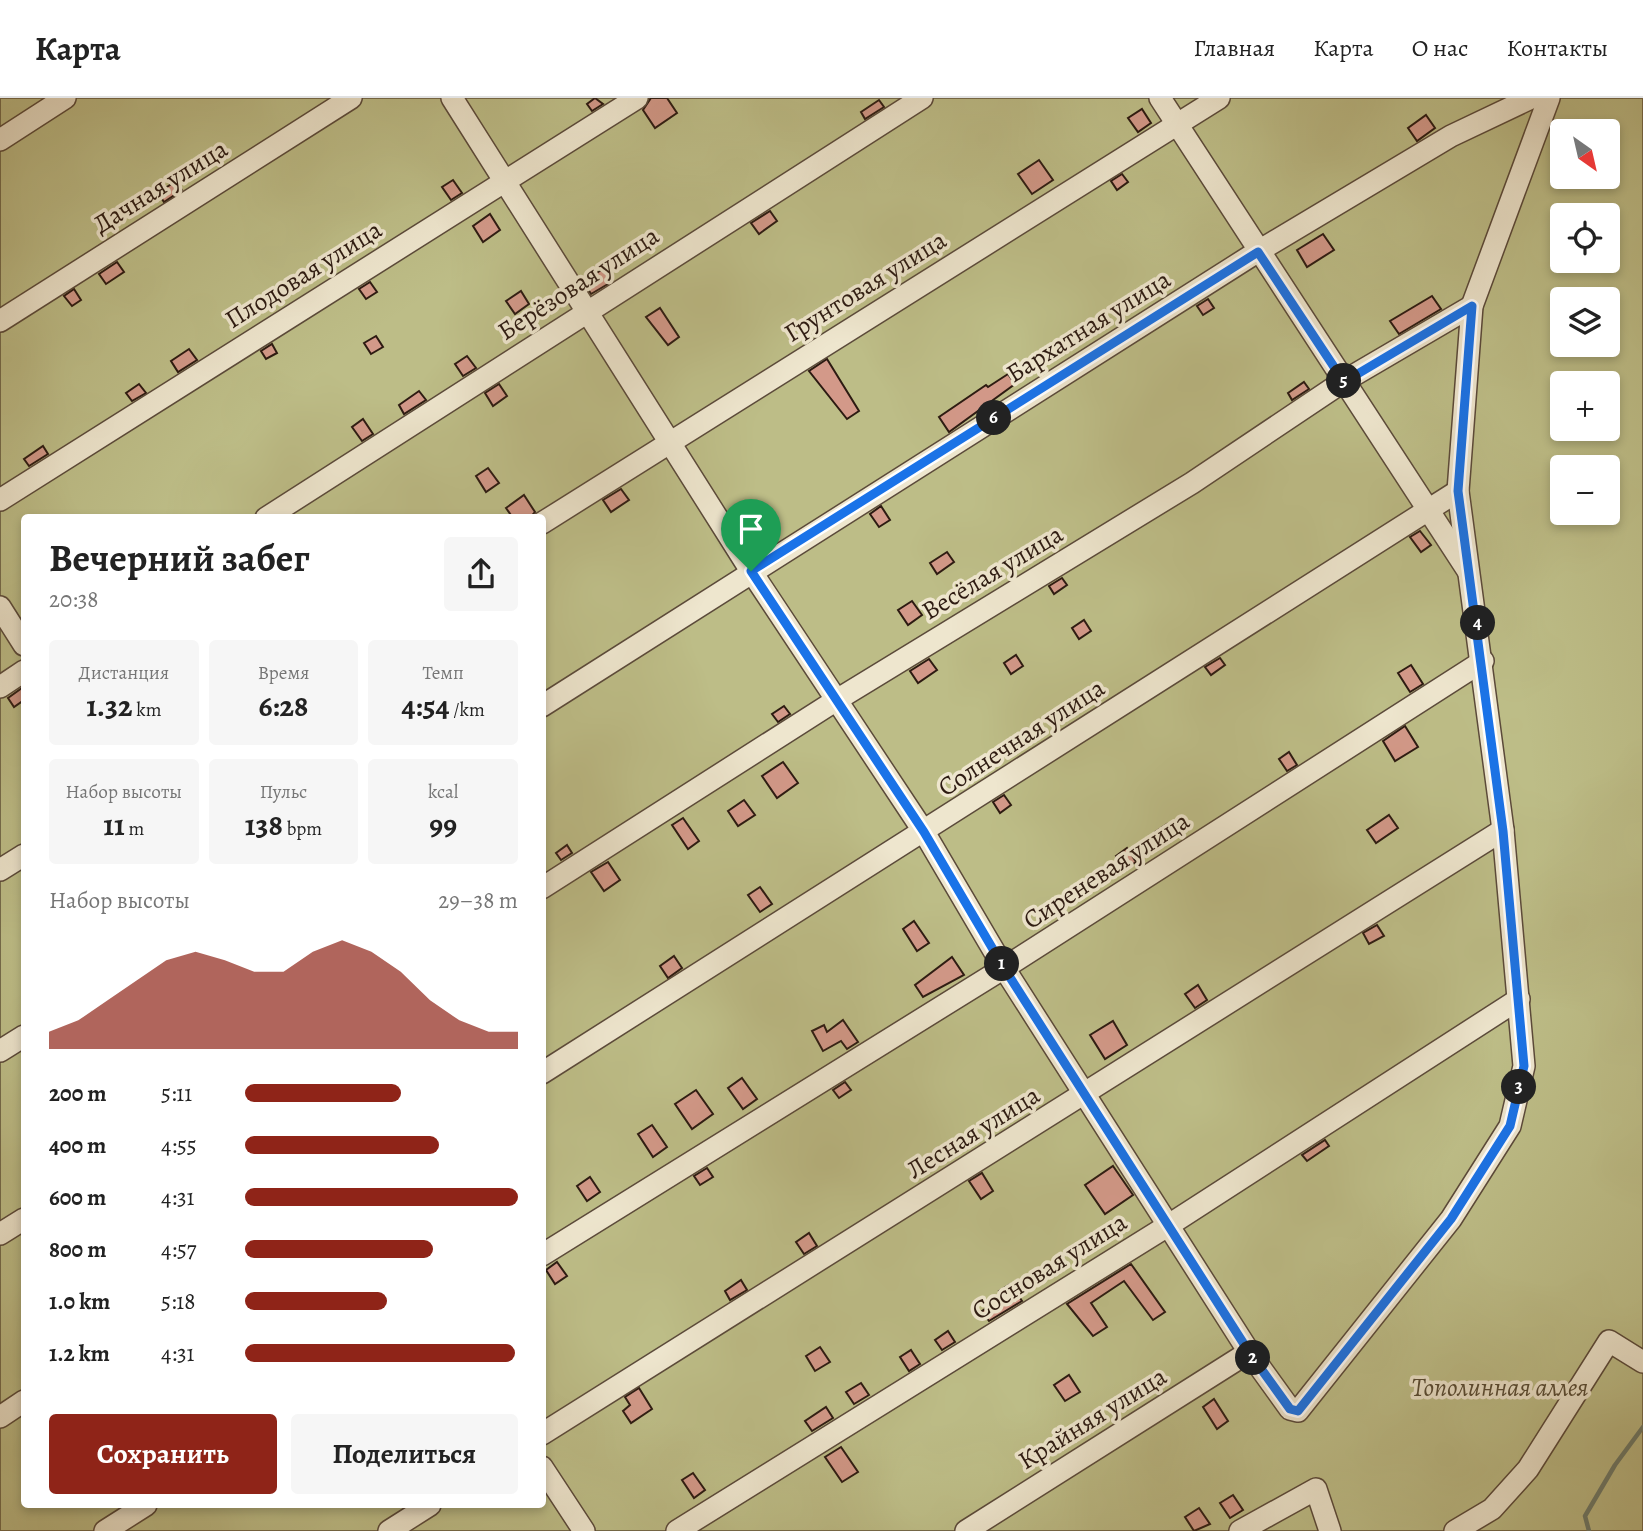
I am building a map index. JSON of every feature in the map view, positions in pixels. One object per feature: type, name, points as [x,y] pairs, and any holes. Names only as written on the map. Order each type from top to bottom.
[{"type":"street","points":[[0,140],[65,98]]},
{"type":"street","name":"Дачная улица","points":[[0,321],[351,98]]},
{"type":"street","points":[[452,98],[751,571],[924,832],[1004,968],[1249,1352],[1290,1409],[1298,1411],[1451,1219],[1510,1126],[1524,1066],[1503,831],[1483,661],[1458,491],[1472,306],[1549,98]]},
{"type":"street","name":"Плодовая улица","points":[[0,500],[503,180],[637,98]]},
{"type":"street","name":"Берёзовая улица","points":[[272,514],[922,98]]},
{"type":"street","points":[[1160,98],[1472,578]]},
{"type":"street","name":"Грунтовая улица","points":[[546,520],[1219,98]]},
{"type":"street","name":"Бархатная улица","points":[[546,703],[1258,252],[1451,136],[1531,98]]},
{"type":"street","name":"Весёлая улица","points":[[546,885],[835,701],[1192,483],[1344,382],[1472,306]]},
{"type":"street","name":"Солнечная улица","points":[[546,1070],[1458,491]]},
{"type":"street","points":[[0,607],[21,640]]},
{"type":"street","name":"Сиреневая улица","points":[[546,1253],[1004,968],[1483,661]]},
{"type":"street","points":[[0,687],[21,673]]},
{"type":"street","name":"Лесная улица","points":[[546,1432],[1503,831]]},
{"type":"street","points":[[0,870],[21,857]]},
{"type":"street","name":"Сосновая улица","points":[[677,1531],[1169,1225],[1519,999]]},
{"type":"street","points":[[0,1051],[21,1038]]},
{"type":"street","points":[[0,1234],[21,1221]]},
{"type":"street","points":[[1455,1531],[1492,1509],[1528,1469],[1609,1341],[1643,1362]]},
{"type":"street","name":"Крайняя улица","points":[[966,1531],[1249,1352]]},
{"type":"street","points":[[0,1416],[21,1403]]},
{"type":"street","points":[[546,1473],[584,1531]]},
{"type":"street","points":[[1240,1531],[1316,1489],[1330,1531]]},
{"type":"street","points":[[105,1531],[141,1508]]},
{"type":"street","points":[[390,1531],[425,1508]]},
{"type":"green space","name":"Тополинная аллея","points":[[0,98],[1643,98],[1643,1531],[0,1531]]},
{"type":"building","points":[[595,98],[603,104],[592,111],[587,104]]},
{"type":"building","points":[[651,98],[667,98],[677,113],[655,128],[643,110]]},
{"type":"building","points":[[879,100],[884,107],[865,119],[861,112]]},
{"type":"building","points":[[1142,109],[1151,123],[1138,132],[1128,118]]},
{"type":"building","points":[[1426,115],[1435,128],[1417,141],[1408,128]]},
{"type":"building","points":[[1039,160],[1053,180],[1032,194],[1018,174]]},
{"type":"building","points":[[1122,174],[1128,182],[1117,190],[1111,181]]},
{"type":"building","points":[[453,180],[462,193],[451,200],[442,187]]},
{"type":"building","points":[[176,181],[182,190],[164,202],[158,193]]},
{"type":"building","points":[[770,211],[777,221],[759,234],[751,223]]},
{"type":"building","points":[[490,214],[500,230],[483,242],[473,226]]},
{"type":"building","points":[[1323,234],[1334,250],[1307,267],[1297,250]]},
{"type":"building","points":[[117,262],[124,272],[106,284],[99,274]]},
{"type":"building","points":[[604,268],[613,281],[591,294],[584,282]]},
{"type":"building","points":[[370,282],[377,292],[366,299],[359,289]]},
{"type":"building","points":[[74,289],[81,300],[72,306],[64,296]]},
{"type":"building","points":[[521,291],[529,304],[515,314],[506,301]]},
{"type":"building","points":[[1432,296],[1441,309],[1399,334],[1390,321]]},
{"type":"building","points":[[1208,299],[1214,308],[1203,315],[1197,306]]},
{"type":"building","points":[[660,308],[679,337],[668,345],[646,317]]},
{"type":"building","points":[[376,336],[383,347],[371,354],[364,343]]},
{"type":"building","points":[[272,344],[277,353],[266,359],[261,351]]},
{"type":"building","points":[[189,349],[197,360],[178,372],[171,361]]},
{"type":"building","points":[[467,356],[476,368],[463,376],[455,364]]},
{"type":"building","points":[[827,359],[859,411],[847,419],[809,371]]},
{"type":"building","points":[[1008,374],[1015,384],[949,432],[939,417],[986,385],[988,387]]},
{"type":"building","points":[[1304,382],[1309,389],[1292,400],[1288,393]]},
{"type":"building","points":[[139,384],[146,393],[132,401],[126,393]]},
{"type":"building","points":[[499,384],[507,396],[493,406],[485,393]]},
{"type":"building","points":[[419,391],[426,400],[404,414],[399,405]]},
{"type":"building","points":[[363,419],[373,434],[362,441],[352,427]]},
{"type":"building","points":[[43,446],[48,454],[29,466],[24,459]]},
{"type":"building","points":[[488,468],[499,483],[486,492],[476,476]]},
{"type":"building","points":[[621,489],[629,500],[611,512],[603,500]]},
{"type":"building","points":[[524,495],[535,512],[510,514],[506,508]]},
{"type":"building","points":[[881,506],[890,520],[879,527],[870,514]]},
{"type":"building","points":[[1420,531],[1431,545],[1421,552],[1410,537]]},
{"type":"building","points":[[947,552],[954,562],[937,574],[930,563]]},
{"type":"building","points":[[1062,578],[1067,585],[1054,594],[1049,586]]},
{"type":"building","points":[[912,601],[922,615],[908,625],[898,610]]},
{"type":"building","points":[[1084,620],[1091,631],[1079,639],[1072,628]]},
{"type":"building","points":[[1016,655],[1023,666],[1011,674],[1004,663]]},
{"type":"building","points":[[1220,658],[1225,665],[1211,675],[1205,667]]},
{"type":"building","points":[[929,659],[937,670],[918,683],[910,671]]},
{"type":"building","points":[[1411,665],[1423,684],[1410,692],[1398,673]]},
{"type":"building","points":[[21,689],[21,702],[14,707],[8,698]]},
{"type":"building","points":[[784,706],[790,714],[778,722],[772,714]]},
{"type":"building","points":[[1405,726],[1418,747],[1395,761],[1383,741]]},
{"type":"building","points":[[1289,752],[1297,765],[1287,771],[1279,759]]},
{"type":"building","points":[[783,762],[798,783],[777,798],[762,776]]},
{"type":"building","points":[[1004,795],[1011,805],[1000,813],[993,802]]},
{"type":"building","points":[[744,800],[755,815],[738,826],[728,811]]},
{"type":"building","points":[[1389,815],[1398,828],[1376,843],[1367,830]]},
{"type":"building","points":[[683,818],[699,841],[688,849],[672,825]]},
{"type":"building","points":[[1167,824],[1175,837],[1163,845],[1155,832]]},
{"type":"building","points":[[567,845],[572,853],[561,860],[556,853]]},
{"type":"building","points":[[1127,848],[1136,862],[1125,869],[1116,856]]},
{"type":"building","points":[[608,862],[620,880],[604,891],[591,872]]},
{"type":"building","points":[[760,887],[772,904],[760,912],[748,895]]},
{"type":"building","points":[[914,921],[929,943],[917,951],[903,929]]},
{"type":"building","points":[[1377,925],[1384,936],[1369,944],[1363,933]]},
{"type":"building","points":[[674,956],[682,968],[668,978],[660,966]]},
{"type":"building","points":[[952,957],[964,975],[923,997],[915,985]]},
{"type":"building","points":[[1198,985],[1207,1000],[1195,1008],[1185,994]]},
{"type":"building","points":[[843,1020],[858,1042],[847,1049],[841,1041],[823,1051],[812,1031],[824,1025],[827,1032]]},
{"type":"building","points":[[1113,1021],[1127,1045],[1105,1059],[1090,1035]]},
{"type":"building","points":[[742,1078],[757,1099],[743,1109],[728,1088]]},
{"type":"building","points":[[845,1082],[851,1090],[839,1098],[833,1090]]},
{"type":"building","points":[[696,1090],[713,1114],[692,1129],[675,1104]]},
{"type":"building","points":[[652,1125],[667,1147],[653,1157],[638,1134]]},
{"type":"building","points":[[1325,1140],[1329,1146],[1307,1161],[1302,1155]]},
{"type":"building","points":[[1113,1166],[1133,1195],[1105,1214],[1085,1185]]},
{"type":"building","points":[[707,1168],[713,1177],[700,1185],[694,1176]]},
{"type":"building","points":[[982,1173],[993,1191],[981,1199],[969,1181]]},
{"type":"building","points":[[590,1177],[600,1192],[587,1201],[577,1186]]},
{"type":"building","points":[[809,1233],[817,1246],[804,1254],[796,1242]]},
{"type":"building","points":[[557,1262],[567,1276],[555,1284],[546,1270]]},
{"type":"building","points":[[1131,1264],[1165,1312],[1153,1320],[1124,1281],[1091,1303],[1107,1327],[1093,1336],[1067,1304]]},
{"type":"building","points":[[741,1280],[747,1290],[730,1300],[725,1291]]},
{"type":"building","points":[[1010,1284],[1022,1301],[989,1321],[982,1311],[998,1300],[1002,1296],[999,1291]]},
{"type":"building","points":[[948,1331],[955,1342],[942,1350],[935,1340]]},
{"type":"building","points":[[820,1347],[830,1362],[815,1371],[806,1356]]},
{"type":"building","points":[[911,1350],[920,1364],[909,1371],[900,1357]]},
{"type":"building","points":[[1069,1375],[1080,1392],[1065,1401],[1054,1385]]},
{"type":"building","points":[[861,1383],[869,1395],[854,1404],[846,1392]]},
{"type":"building","points":[[639,1388],[652,1409],[631,1423],[623,1411],[630,1405],[625,1397]]},
{"type":"building","points":[[1214,1399],[1228,1421],[1217,1429],[1203,1407]]},
{"type":"building","points":[[826,1407],[833,1418],[812,1431],[805,1421]]},
{"type":"building","points":[[841,1447],[858,1472],[842,1482],[825,1457]]},
{"type":"building","points":[[693,1473],[705,1490],[694,1498],[682,1480]]},
{"type":"building","points":[[1233,1495],[1243,1510],[1230,1518],[1220,1503]]},
{"type":"building","points":[[1199,1508],[1210,1524],[1194,1531],[1185,1517]]},
{"type":"waterway","points":[[1589,1531],[1585,1516],[1615,1465],[1643,1427]]},
{"type":"route","points":[[1258,252],[1344,382],[1472,306],[1458,491],[1472,578],[1503,831],[1524,1066],[1510,1126],[1451,1219],[1298,1411],[1290,1409],[1249,1352],[1004,968],[924,832],[751,571],[1258,252]]}]
